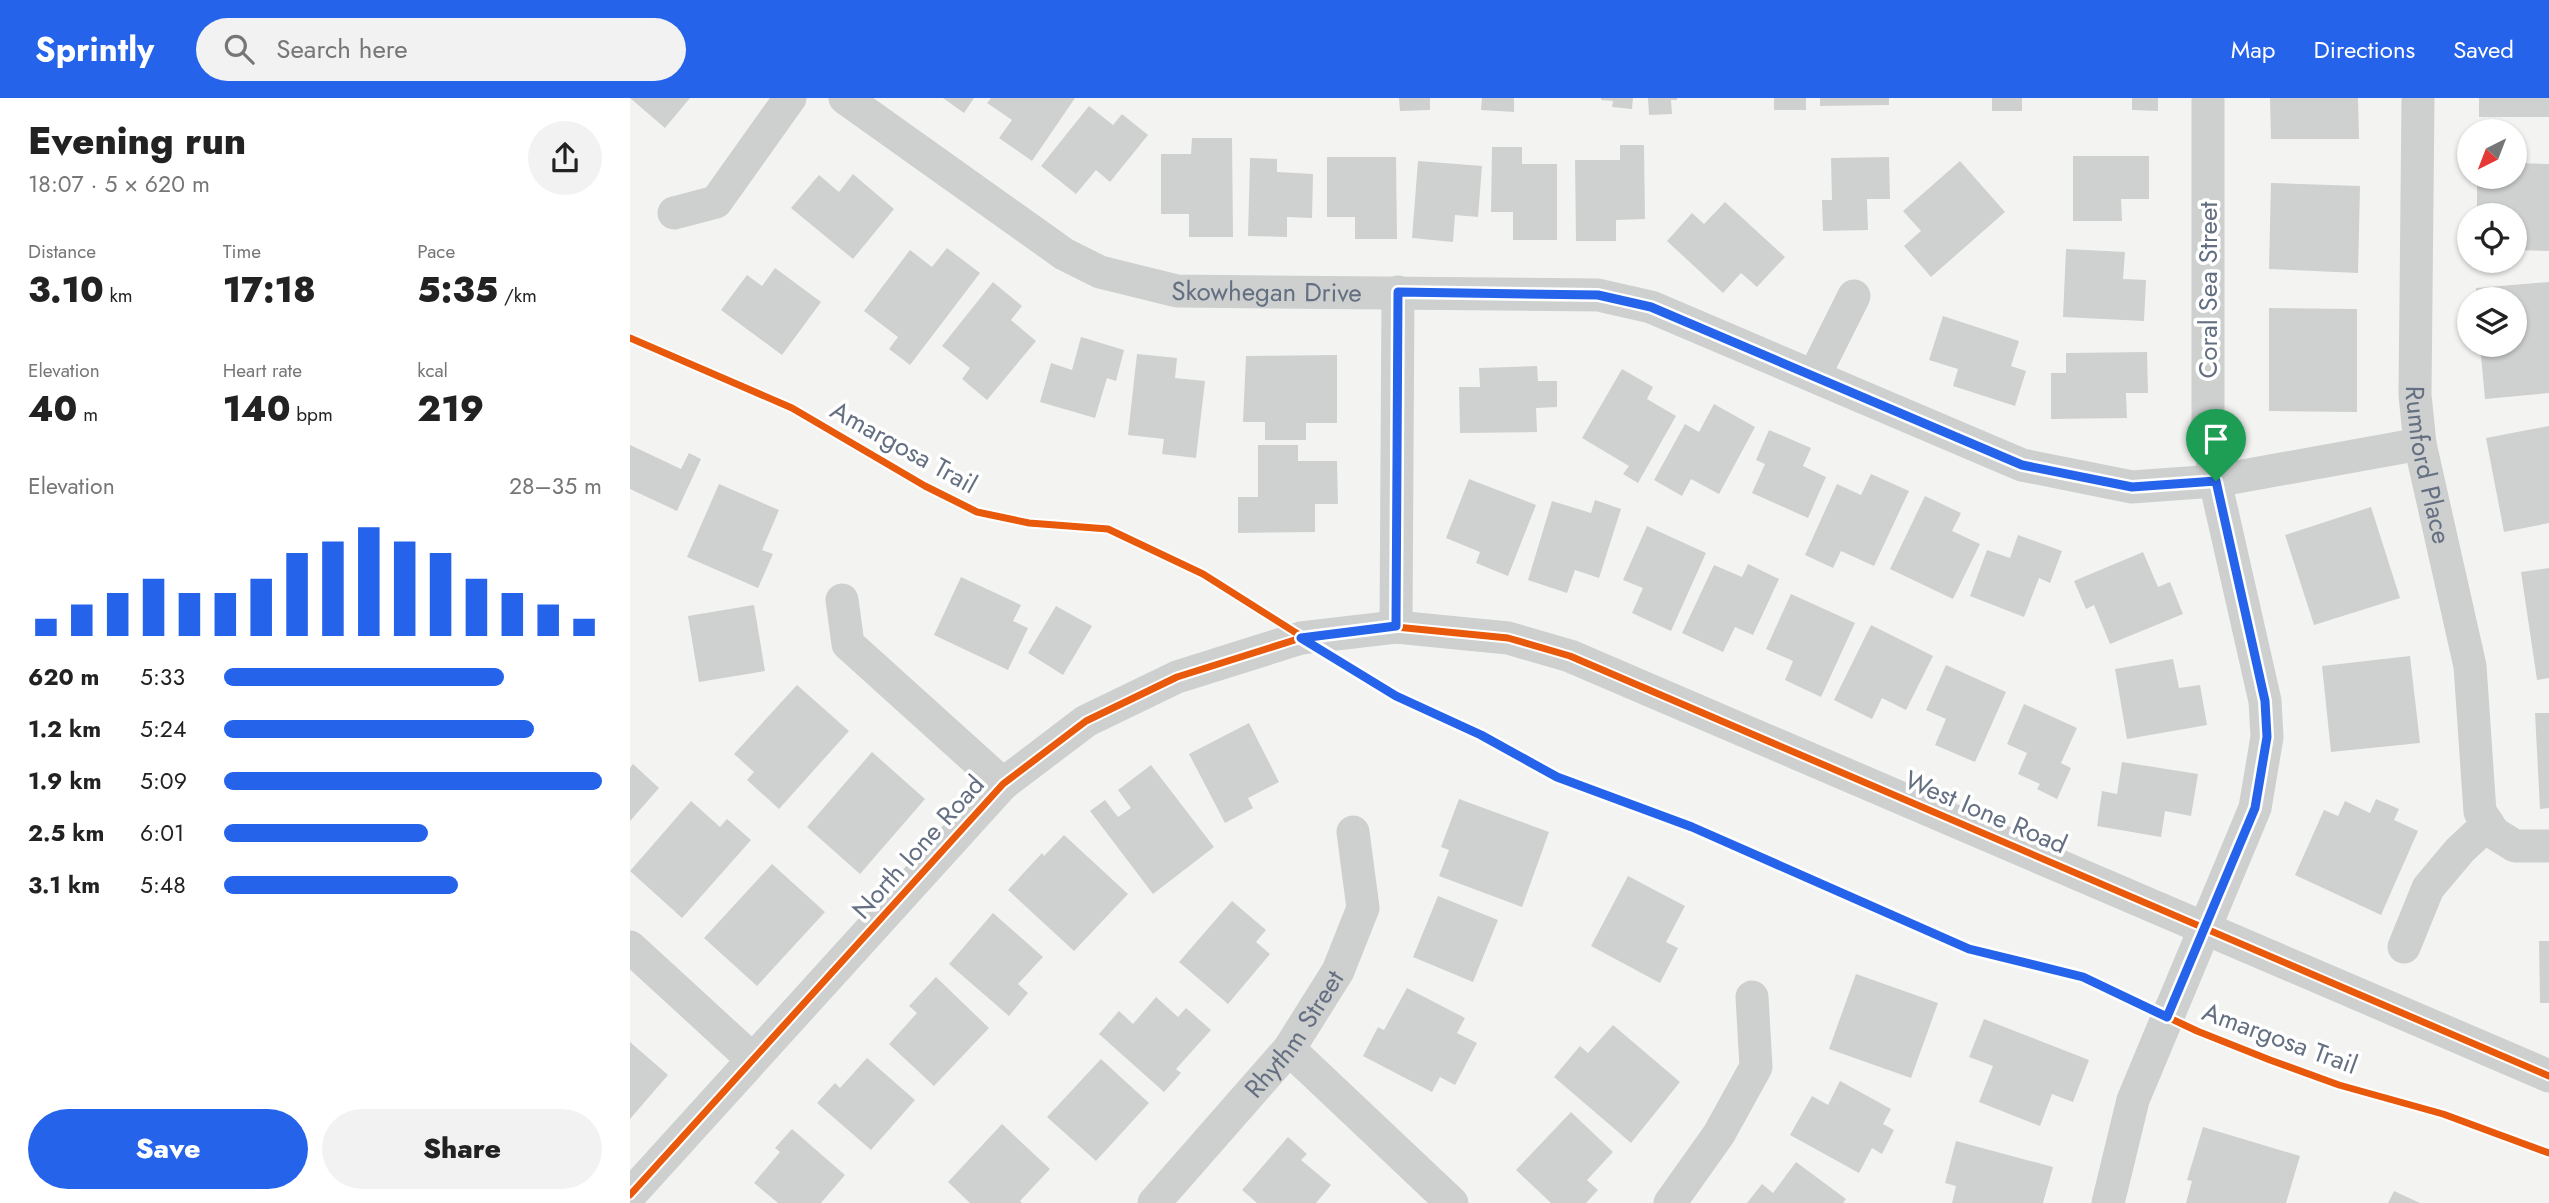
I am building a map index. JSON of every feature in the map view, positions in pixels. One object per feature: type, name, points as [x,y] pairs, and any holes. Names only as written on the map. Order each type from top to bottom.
[{"type":"street","points":[[674,213],[716,202],[790,98]]},
{"type":"street","name":"Skowhegan Drive","points":[[845,98],[1064,254],[1100,272],[1177,291],[1598,295],[1651,307],[2022,465],[2132,487],[2216,481],[2420,444]]},
{"type":"street","name":"Coral Sea Street","points":[[2108,1203],[2133,1100],[2255,808],[2267,737],[2265,701],[2216,481],[2208,426],[2208,98]]},
{"type":"street","name":"Rumford Place","points":[[2418,98],[2414,395],[2420,444],[2470,666],[2480,812],[2491,829]]},
{"type":"street","points":[[1396,626],[1398,292]]},
{"type":"street","points":[[1814,376],[1854,296]]},
{"type":"street","points":[[842,600],[848,644],[1003,784]]},
{"type":"street","name":"North Ione Road","points":[[630,1195],[1003,784],[1086,721],[1177,677],[1301,638],[1396,626]]},
{"type":"street","name":"West Ione Road","points":[[1396,626],[1508,638],[1570,656],[2549,1076]]},
{"type":"street","points":[[2404,947],[2428,888],[2460,850],[2491,829],[2515,846],[2549,846]]},
{"type":"street","name":"Rhythm Street","points":[[1154,1203],[1289,1049],[1338,971],[1363,908],[1353,832]]},
{"type":"street","points":[[630,947],[752,1059]]},
{"type":"street","points":[[1670,1203],[1719,1134],[1756,1067],[1752,998]]},
{"type":"street","points":[[1289,1049],[1452,1203]]},
{"type":"building","points":[[630,98],[690,98],[665,128]]},
{"type":"building","points":[[943,98],[974,98],[964,113]]},
{"type":"building","points":[[991,98],[1075,98],[1032,161],[999,138],[1012,120],[987,103]]},
{"type":"building","points":[[1399,98],[1430,98],[1430,110],[1400,111]]},
{"type":"building","points":[[1482,98],[1514,98],[1514,112],[1481,110]]},
{"type":"building","points":[[1601,98],[1633,98],[1632,109],[1612,107],[1613,101]]},
{"type":"building","points":[[1648,98],[1677,100],[1671,100],[1672,114],[1649,115]]},
{"type":"building","points":[[1774,98],[1806,98],[1806,110],[1774,110]]},
{"type":"building","points":[[1820,98],[1889,98],[1889,105],[1820,106]]},
{"type":"building","points":[[1992,98],[2022,98],[2022,111],[1992,111]]},
{"type":"building","points":[[2132,98],[2158,98],[2158,111],[2132,110]]},
{"type":"building","points":[[2270,98],[2358,98],[2359,139],[2271,139]]},
{"type":"building","points":[[2479,98],[2549,98],[2549,117],[2479,117]]},
{"type":"building","points":[[1089,106],[1113,125],[1122,114],[1148,135],[1110,182],[1096,170],[1076,194],[1041,166]]},
{"type":"building","points":[[1192,138],[1232,138],[1233,237],[1189,237],[1189,214],[1161,214],[1161,154],[1191,154]]},
{"type":"building","points":[[1620,145],[1644,145],[1645,219],[1616,220],[1616,241],[1576,241],[1575,160],[1620,160]]},
{"type":"building","points":[[1492,147],[1522,147],[1522,164],[1557,164],[1557,240],[1513,240],[1513,212],[1491,212]]},
{"type":"building","points":[[2073,156],[2149,156],[2149,199],[2121,199],[2122,221],[2073,221]]},
{"type":"building","points":[[1327,157],[1396,157],[1397,239],[1355,239],[1355,217],[1327,217]]},
{"type":"building","points":[[1889,157],[1890,199],[1867,199],[1868,230],[1823,231],[1822,200],[1832,200],[1831,158]]},
{"type":"building","points":[[1250,158],[1277,159],[1277,172],[1313,174],[1312,218],[1287,217],[1287,237],[1248,236]]},
{"type":"building","points":[[1418,161],[1482,166],[1478,217],[1455,215],[1453,242],[1412,238]]},
{"type":"building","points":[[1960,161],[2005,212],[1931,277],[1904,246],[1921,231],[1903,211]]},
{"type":"building","points":[[2527,163],[2549,164],[2549,251],[2527,250],[2527,203],[2477,203],[2477,189],[2527,189]]},
{"type":"building","points":[[853,174],[894,209],[853,259],[791,208],[819,175],[839,192]]},
{"type":"building","points":[[2271,183],[2360,186],[2358,273],[2269,269]]},
{"type":"building","points":[[1725,202],[1785,257],[1757,287],[1741,273],[1723,293],[1667,241],[1692,213],[1704,224]]},
{"type":"building","points":[[947,248],[980,273],[910,365],[889,349],[898,337],[864,311],[910,250],[932,267]]},
{"type":"building","points":[[2066,249],[2125,252],[2123,279],[2146,280],[2144,321],[2063,317]]},
{"type":"building","points":[[775,268],[821,302],[782,355],[721,310],[747,275],[762,286]]},
{"type":"building","points":[[993,282],[1022,306],[1011,320],[1036,341],[987,400],[962,379],[970,368],[942,346]]},
{"type":"building","points":[[2549,282],[2549,393],[2485,399],[2481,357],[2527,357],[2527,287],[2488,287]]},
{"type":"building","points":[[2269,308],[2357,309],[2357,412],[2269,411]]},
{"type":"building","points":[[1943,316],[2019,341],[2011,366],[2026,371],[2015,406],[1953,386],[1958,369],[1929,360]]},
{"type":"building","points":[[1081,337],[1124,350],[1116,381],[1107,378],[1095,418],[1040,402],[1051,363],[1072,370]]},
{"type":"building","points":[[2147,352],[2148,393],[2126,393],[2127,418],[2051,419],[2051,373],[2066,373],[2066,353]]},
{"type":"building","points":[[1137,354],[1177,358],[1175,378],[1205,381],[1196,458],[1162,454],[1164,439],[1128,435]]},
{"type":"building","points":[[1337,355],[1337,423],[1306,423],[1306,440],[1265,440],[1265,422],[1243,422],[1246,356]]},
{"type":"building","points":[[1537,366],[1538,381],[1557,381],[1557,407],[1536,408],[1537,432],[1460,433],[1459,387],[1480,387],[1479,368]]},
{"type":"building","points":[[1622,369],[1653,387],[1647,399],[1676,416],[1638,483],[1623,474],[1629,466],[1582,438]]},
{"type":"building","points":[[1714,404],[1755,427],[1719,494],[1691,479],[1682,496],[1654,480],[1685,424],[1699,432]]},
{"type":"building","points":[[2549,426],[2549,523],[2504,532],[2486,438]]},
{"type":"building","points":[[1769,430],[1811,448],[1803,466],[1826,477],[1808,518],[1752,493],[1765,464],[1756,460]]},
{"type":"building","points":[[630,445],[681,469],[689,453],[701,459],[677,511],[630,489]]},
{"type":"building","points":[[1258,445],[1298,445],[1298,461],[1337,461],[1338,504],[1315,504],[1315,532],[1238,533],[1238,497],[1258,497]]},
{"type":"building","points":[[1871,474],[1909,491],[1874,566],[1841,551],[1833,568],[1805,555],[1837,484],[1861,495]]},
{"type":"building","points":[[1469,479],[1536,505],[1508,576],[1476,563],[1480,552],[1446,538]]},
{"type":"building","points":[[719,484],[779,510],[762,550],[773,554],[758,588],[687,557]]},
{"type":"building","points":[[1925,496],[1961,513],[1952,531],[1980,544],[1953,599],[1890,569]]},
{"type":"building","points":[[1595,500],[1621,509],[1599,578],[1575,570],[1567,593],[1528,580],[1552,501],[1591,513]]},
{"type":"building","points":[[2371,507],[2400,598],[2314,625],[2285,535]]},
{"type":"building","points":[[1647,526],[1706,553],[1671,631],[1632,613],[1643,588],[1623,580]]},
{"type":"building","points":[[2018,535],[2062,551],[2050,583],[2039,578],[2024,617],[1970,596],[1987,550],[2010,558]]},
{"type":"building","points":[[2143,552],[2158,587],[2170,582],[2183,614],[2110,644],[2094,605],[2086,609],[2074,581]]},
{"type":"building","points":[[1748,564],[1779,579],[1753,635],[1735,627],[1723,652],[1682,633],[1714,565],[1742,577]]},
{"type":"building","points":[[2549,568],[2549,678],[2537,680],[2521,572]]},
{"type":"building","points":[[961,577],[1021,605],[1013,621],[1028,628],[1008,670],[934,635]]},
{"type":"building","points":[[1791,594],[1855,623],[1821,697],[1785,680],[1793,661],[1766,649]]},
{"type":"building","points":[[754,605],[765,671],[699,682],[688,616]]},
{"type":"building","points":[[1056,606],[1092,626],[1063,675],[1028,653]]},
{"type":"building","points":[[1871,625],[1933,656],[1906,710],[1882,698],[1872,719],[1834,700]]},
{"type":"building","points":[[2410,656],[2420,743],[2331,752],[2322,666]]},
{"type":"building","points":[[2173,659],[2179,688],[2200,685],[2207,725],[2127,739],[2115,669]]},
{"type":"building","points":[[1946,665],[2006,692],[1975,762],[1935,745],[1946,719],[1926,710]]},
{"type":"building","points":[[797,685],[849,731],[779,809],[747,780],[754,772],[734,754]]},
{"type":"building","points":[[2024,704],[2077,728],[2061,763],[2071,768],[2057,799],[2037,789],[2040,784],[2018,774],[2027,753],[2007,744]]},
{"type":"building","points":[[2535,713],[2549,713],[2549,808],[2540,809]]},
{"type":"building","points":[[1249,723],[1279,782],[1248,798],[1253,808],[1225,823],[1189,754]]},
{"type":"building","points":[[872,752],[925,799],[860,874],[807,827]]},
{"type":"building","points":[[2122,762],[2198,774],[2191,816],[2165,811],[2161,837],[2097,826],[2102,791],[2117,794]]},
{"type":"building","points":[[633,764],[659,788],[630,821],[630,768]]},
{"type":"building","points":[[1151,765],[1214,847],[1153,894],[1090,811],[1105,800],[1118,817],[1131,808],[1118,790]]},
{"type":"building","points":[[1459,799],[1549,832],[1522,907],[1439,876],[1449,850],[1441,847]]},
{"type":"building","points":[[2376,799],[2399,809],[2394,820],[2418,831],[2381,915],[2295,875],[2324,810],[2338,816],[2345,801],[2370,813]]},
{"type":"building","points":[[691,801],[720,827],[727,819],[751,840],[682,918],[630,871]]},
{"type":"building","points":[[1064,835],[1128,894],[1074,951],[1008,890],[1042,853],[1044,856]]},
{"type":"building","points":[[772,864],[825,912],[757,986],[704,938]]},
{"type":"building","points":[[1628,876],[1685,906],[1666,942],[1678,948],[1660,983],[1591,946]]},
{"type":"building","points":[[1438,896],[1498,920],[1473,982],[1413,957]]},
{"type":"building","points":[[1232,901],[1266,930],[1256,942],[1270,954],[1228,1004],[1179,962]]},
{"type":"building","points":[[993,913],[1043,957],[1018,984],[1028,993],[1009,1016],[949,964]]},
{"type":"building","points":[[2539,941],[2549,941],[2549,1003],[2540,1003]]},
{"type":"building","points":[[1856,974],[1938,1003],[1911,1078],[1829,1049]]},
{"type":"building","points":[[936,977],[989,1028],[934,1086],[889,1044],[917,1013],[909,1006]]},
{"type":"building","points":[[1407,988],[1465,1018],[1457,1033],[1477,1043],[1455,1085],[1440,1077],[1432,1092],[1363,1056],[1378,1027],[1384,1030]]},
{"type":"building","points":[[1156,997],[1178,1017],[1186,1008],[1211,1030],[1176,1069],[1181,1073],[1164,1092],[1099,1034],[1119,1011],[1133,1024]]},
{"type":"building","points":[[1984,1019],[2089,1060],[2073,1102],[2052,1094],[2040,1126],[1979,1102],[1993,1066],[1969,1057]]},
{"type":"building","points":[[1613,1025],[1680,1082],[1631,1143],[1554,1077],[1580,1046],[1588,1053]]},
{"type":"building","points":[[630,1042],[668,1075],[630,1119]]},
{"type":"building","points":[[867,1058],[915,1100],[871,1150],[817,1103],[835,1083],[840,1088]]},
{"type":"building","points":[[1101,1059],[1149,1103],[1096,1161],[1047,1117]]},
{"type":"building","points":[[1840,1081],[1891,1109],[1883,1124],[1894,1130],[1882,1154],[1872,1148],[1859,1173],[1790,1135],[1812,1096],[1828,1105]]},
{"type":"building","points":[[1571,1112],[1613,1152],[1587,1180],[1598,1190],[1586,1203],[1551,1203],[1516,1170]]},
{"type":"building","points":[[1002,1124],[1050,1169],[1020,1201],[1022,1203],[970,1203],[948,1182]]},
{"type":"building","points":[[2203,1127],[2300,1156],[2286,1203],[2186,1203],[2192,1181],[2187,1180]]},
{"type":"building","points":[[792,1129],[845,1175],[821,1203],[778,1203],[754,1183],[780,1152],[775,1148]]},
{"type":"building","points":[[1288,1137],[1307,1154],[1301,1160],[1331,1185],[1316,1203],[1257,1203],[1242,1190]]},
{"type":"building","points":[[1956,1141],[2053,1167],[2043,1203],[1952,1203],[1956,1186],[1945,1183]]},
{"type":"building","points":[[1796,1162],[1846,1199],[1843,1203],[1747,1203],[1762,1184],[1773,1193]]},
{"type":"building","points":[[2394,1191],[2420,1203],[2388,1203]]},
{"type":"cycle path","name":"Amargosa Trail","points":[[630,338],[792,408],[925,486],[977,512],[1029,523],[1108,529],[1203,574],[1396,696],[1481,735],[1557,777],[1692,827],[1969,949],[2083,977],[2197,1031],[2270,1060],[2339,1085],[2443,1114],[2549,1153]]},
{"type":"cycle path","points":[[630,1195],[1003,784],[1086,721],[1177,677],[1301,638],[1396,627],[1508,638],[1570,656],[2549,1076]]},
{"type":"route","points":[[1398,292],[1598,295],[1651,307],[2022,465],[2132,487],[2216,481],[2265,701],[2267,737],[2255,808],[2167,1017],[2083,977],[1969,949],[1925,932],[1692,827],[1557,777],[1481,735],[1396,696],[1301,638],[1396,626],[1398,292]]}]
